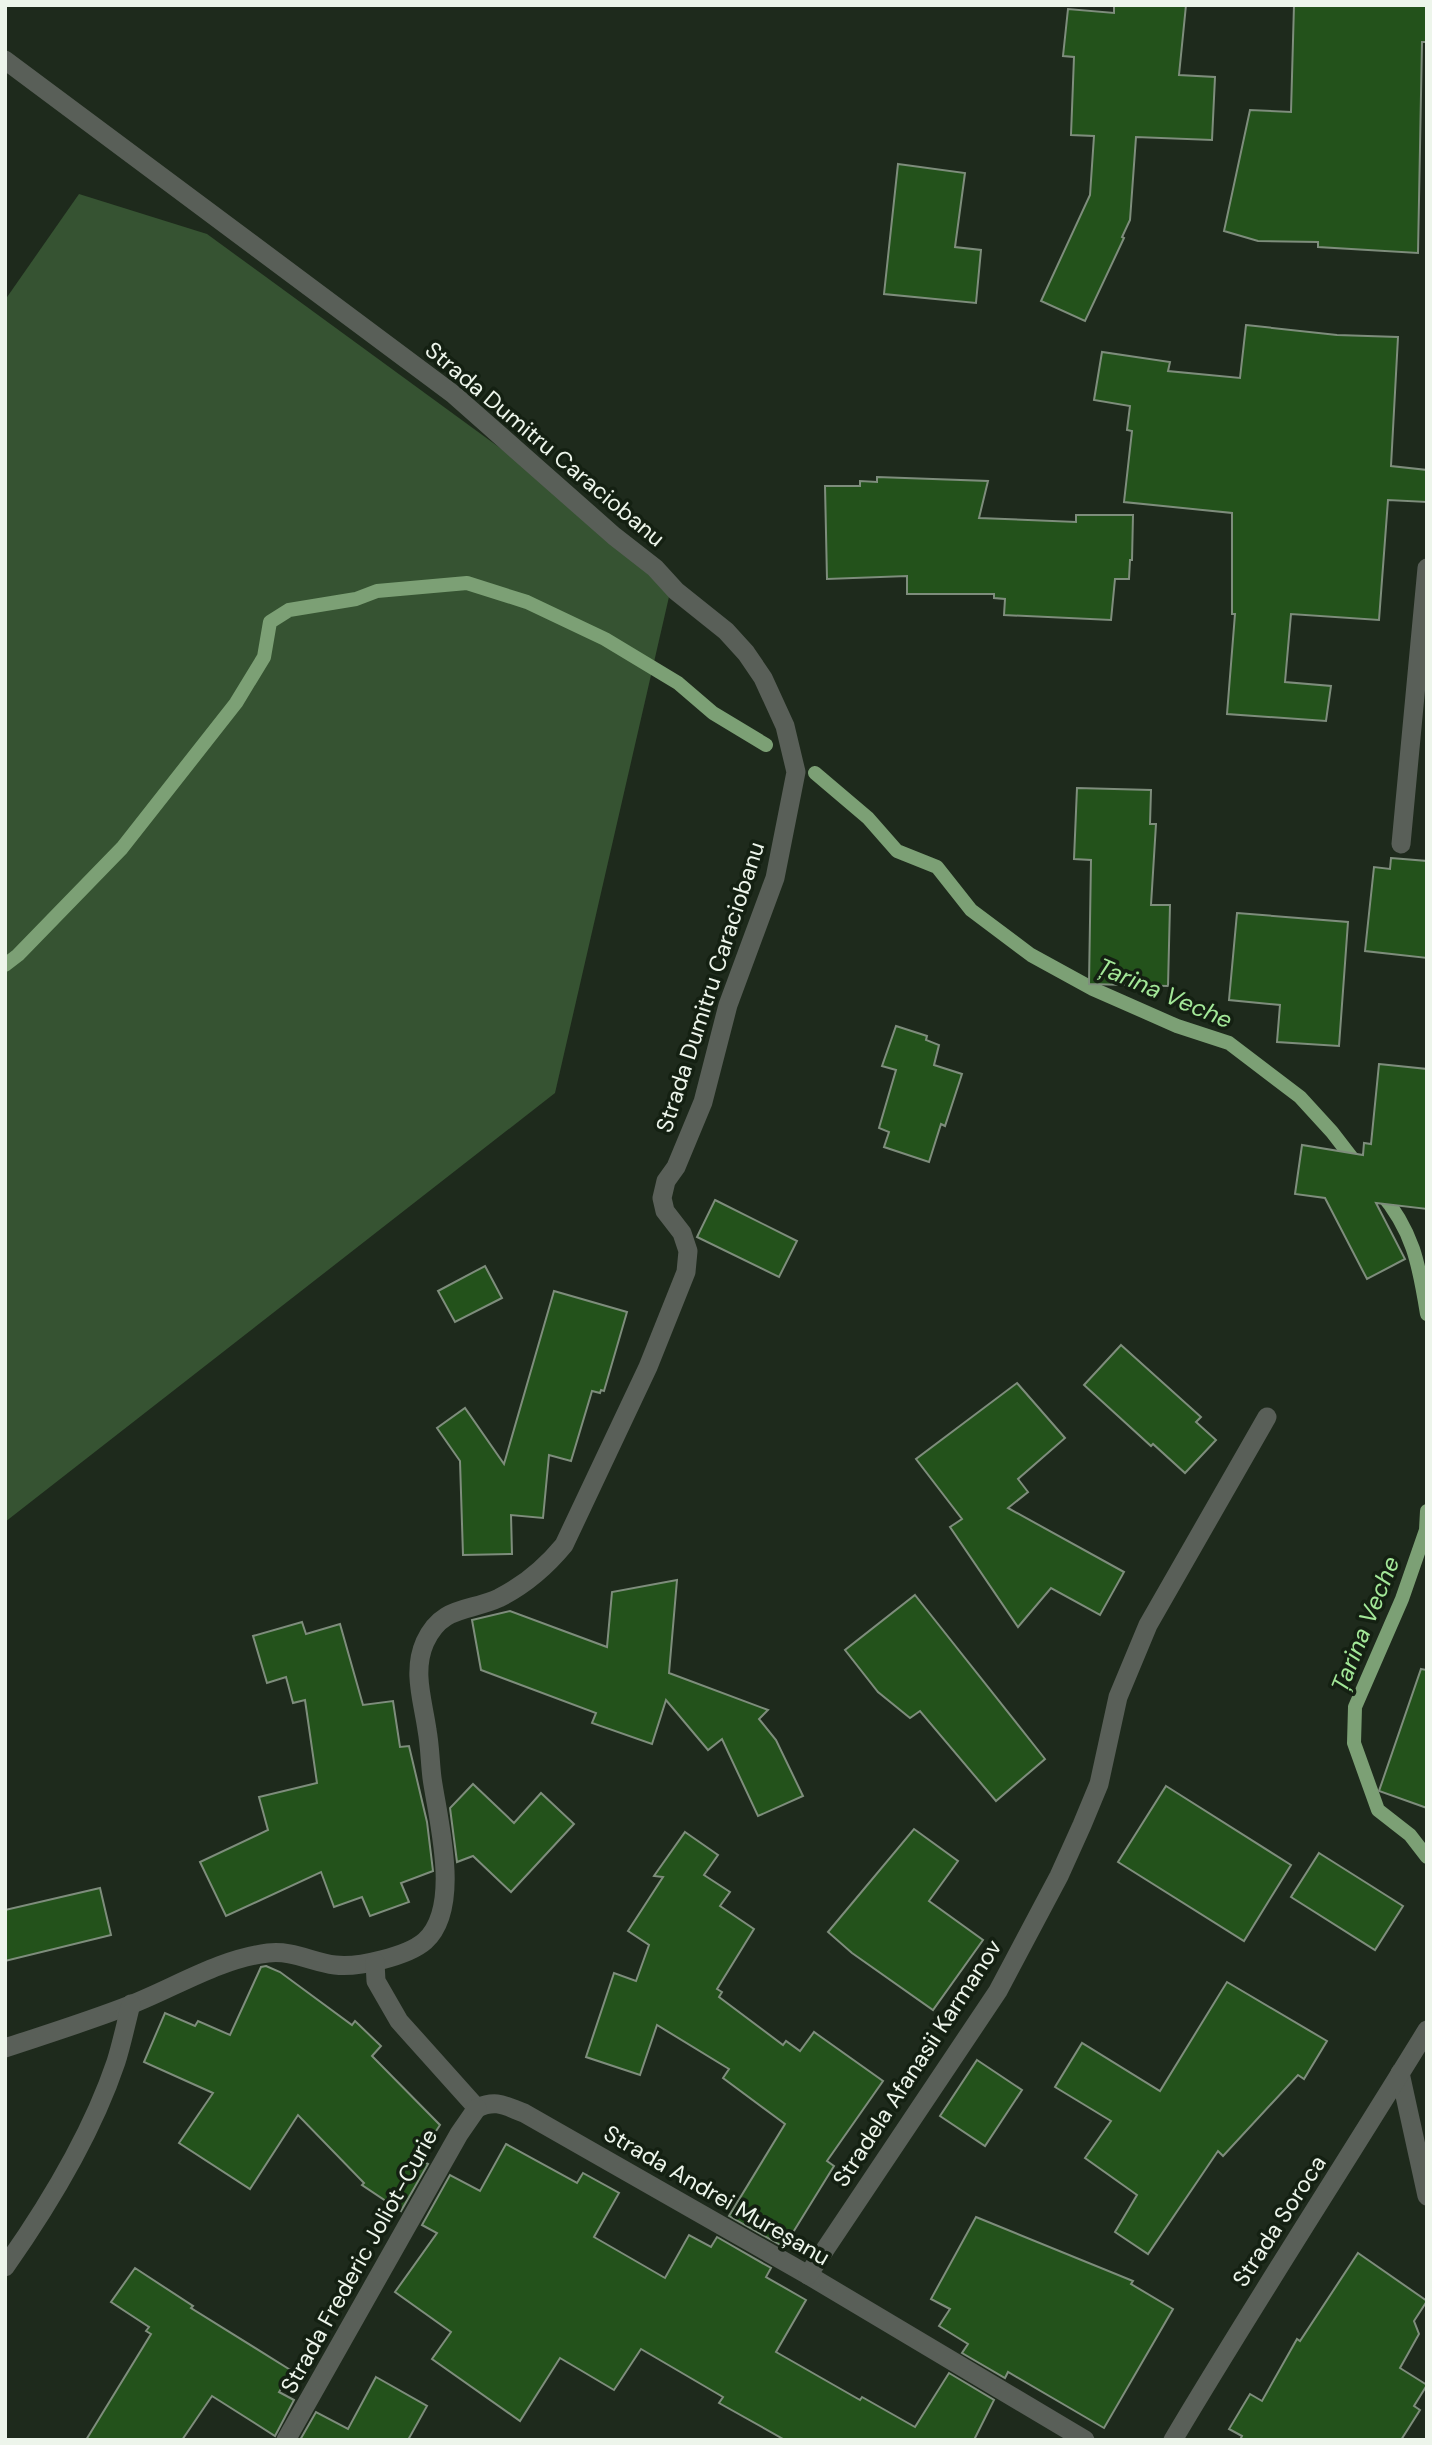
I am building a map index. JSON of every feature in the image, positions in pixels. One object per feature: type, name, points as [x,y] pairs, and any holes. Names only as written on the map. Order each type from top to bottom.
[{"type":"street","name":"Strada Dumitru Caraciobanu","points":[[5,60],[453,394],[614,536],[649,563],[676,591],[726,631],[746,653],[763,678],[785,726],[796,772],[775,878],[728,1005],[703,1102],[676,1167],[666,1181],[662,1198],[665,1211],[682,1234],[688,1251],[686,1272],[648,1367],[564,1545],[530,1580],[496,1599],[458,1609],[438,1623],[425,1642],[418,1665],[420,1693],[442,1831],[446,1884],[439,1919],[427,1939],[409,1952],[375,1962],[336,1965],[295,1954],[248,1956],[198,1974],[131,2004],[5,2048]]},
{"type":"street","points":[[1401,844],[1427,568]]},
{"type":"street","name":"Stradela Afanasii Karmanov","points":[[807,2275],[998,1991],[1059,1875],[1099,1784],[1118,1697],[1148,1625],[1267,1416]]},
{"type":"street","points":[[375,1962],[376,1980],[399,2021],[477,2108]]},
{"type":"street","points":[[5,2267],[69,2165],[94,2114],[116,2062],[131,2004]]},
{"type":"street","name":"Strada Soroca","points":[[1173,2440],[1253,2306],[1427,2030]]},
{"type":"street","points":[[1400,2073],[1427,2196]]},
{"type":"street","name":"Strada Andrei Mureșanu","points":[[477,2108],[489,2103],[500,2104],[524,2113],[807,2275],[1085,2440]]},
{"type":"street","name":"Strada Frederic Joliot-Curie","points":[[286,2440],[458,2134],[477,2108]]},
{"type":"green space","points":[[79,194],[207,234],[674,575],[555,1093],[5,1522],[5,300]]},
{"type":"building","points":[[1114,5],[1186,5],[1179,75],[1215,77],[1212,140],[1136,137],[1130,220],[1085,321],[1041,301],[1090,195],[1094,136],[1071,135],[1074,57],[1063,56],[1068,9],[1114,13]]},
{"type":"building","points":[[1294,5],[1427,5],[1427,42],[1422,42],[1418,253],[1318,247],[1318,242],[1258,241],[1224,231],[1250,110],[1291,112]]},
{"type":"building","points":[[898,164],[965,173],[955,247],[981,250],[976,303],[884,294]]},
{"type":"building","points":[[1246,325],[1337,335],[1398,337],[1391,466],[1427,470],[1427,502],[1388,500],[1379,620],[1291,614],[1285,682],[1331,686],[1326,721],[1227,714],[1235,614],[1232,614],[1232,513],[1124,502],[1132,431],[1127,430],[1130,406],[1094,400],[1102,352],[1170,362],[1168,371],[1240,378]]},
{"type":"building","points":[[877,477],[988,481],[979,518],[1076,522],[1076,515],[1133,515],[1129,579],[1115,579],[1111,620],[1004,615],[1005,599],[994,598],[994,594],[907,594],[907,576],[827,579],[825,486],[860,486],[860,481],[877,482]]},
{"type":"building","points":[[1077,788],[1151,790],[1150,824],[1156,824],[1151,905],[1170,905],[1168,986],[1089,984],[1091,860],[1074,859]]},
{"type":"building","points":[[1391,858],[1427,861],[1427,958],[1365,951],[1374,867],[1390,869]]},
{"type":"building","points":[[1237,913],[1348,922],[1339,1046],[1277,1042],[1280,1005],[1229,1000]]},
{"type":"building","points":[[896,1026],[927,1036],[926,1040],[939,1045],[934,1065],[962,1074],[945,1126],[941,1124],[929,1162],[884,1147],[889,1132],[879,1128],[896,1070],[882,1066]]},
{"type":"building","points":[[1379,1064],[1427,1069],[1427,1209],[1376,1203],[1405,1259],[1367,1279],[1325,1198],[1295,1194],[1302,1145],[1363,1155],[1364,1143],[1371,1144]]},
{"type":"building","points":[[715,1200],[797,1241],[779,1277],[697,1237]]},
{"type":"building","points":[[485,1266],[502,1298],[455,1322],[438,1291]]},
{"type":"building","points":[[554,1291],[627,1312],[604,1391],[592,1391],[571,1461],[549,1455],[543,1518],[511,1515],[512,1554],[463,1555],[460,1461],[437,1428],[465,1408],[504,1464]]},
{"type":"building","points":[[1121,1345],[1201,1417],[1196,1422],[1216,1440],[1185,1473],[1084,1385]]},
{"type":"building","points":[[1017,1383],[1065,1438],[1018,1479],[1028,1492],[1008,1508],[1124,1572],[1100,1615],[1051,1588],[1018,1627],[950,1527],[962,1519],[916,1459]]},
{"type":"building","points":[[677,1580],[669,1673],[768,1710],[759,1719],[776,1740],[803,1796],[758,1816],[722,1739],[708,1750],[666,1700],[652,1744],[592,1723],[596,1713],[481,1670],[472,1620],[510,1611],[607,1647],[612,1592]]},
{"type":"building","points":[[915,1595],[1045,1759],[996,1801],[920,1711],[910,1718],[878,1692],[845,1650]]},
{"type":"building","points":[[302,1622],[306,1634],[340,1624],[363,1705],[393,1701],[400,1747],[409,1746],[427,1822],[433,1871],[401,1883],[409,1902],[370,1916],[362,1897],[334,1907],[321,1872],[226,1916],[200,1862],[268,1830],[259,1797],[317,1783],[305,1700],[293,1703],[286,1677],[267,1683],[253,1636]]},
{"type":"building","points":[[1421,1669],[1427,1670],[1427,1808],[1379,1791]]},
{"type":"building","points":[[473,1784],[514,1823],[541,1793],[574,1824],[511,1892],[473,1856],[457,1862],[450,1808]]},
{"type":"building","points":[[1166,1786],[1291,1865],[1244,1941],[1118,1862]]},
{"type":"building","points":[[914,1829],[958,1861],[929,1901],[983,1940],[933,2010],[852,1953],[828,1932]]},
{"type":"building","points":[[685,1832],[718,1855],[704,1875],[730,1892],[720,1906],[754,1929],[717,1989],[722,1992],[719,1997],[783,2045],[786,2041],[800,2051],[814,2032],[883,2081],[827,2161],[834,2166],[784,2247],[729,2216],[785,2124],[723,2078],[729,2069],[657,2025],[640,2075],[586,2057],[614,1973],[636,1981],[649,1945],[628,1931],[663,1877],[654,1876]]},
{"type":"building","points":[[1319,1853],[1403,1906],[1375,1950],[1291,1897]]},
{"type":"building","points":[[100,1888],[111,1935],[5,1961],[5,1910]]},
{"type":"building","points":[[266,1966],[280,1972],[352,2025],[355,2021],[381,2046],[372,2056],[440,2125],[418,2159],[428,2164],[401,2211],[362,2185],[364,2183],[298,2115],[250,2189],[179,2143],[213,2093],[144,2062],[165,2013],[195,2026],[198,2021],[230,2035],[261,1967]]},
{"type":"building","points":[[1227,1982],[1327,2041],[1304,2079],[1298,2075],[1223,2156],[1218,2151],[1148,2254],[1115,2232],[1137,2195],[1085,2158],[1111,2121],[1055,2087],[1082,2043],[1160,2091]]},
{"type":"building","points":[[977,2060],[1022,2090],[985,2146],[940,2116]]},
{"type":"building","points":[[506,2144],[577,2183],[583,2173],[619,2193],[594,2237],[665,2278],[689,2235],[711,2247],[717,2237],[771,2268],[766,2277],[806,2300],[776,2352],[860,2400],[862,2397],[915,2427],[949,2373],[994,2400],[974,2440],[785,2440],[719,2403],[723,2397],[641,2349],[614,2390],[560,2358],[520,2421],[432,2359],[451,2332],[395,2292],[437,2233],[422,2225],[450,2175],[480,2191]]},
{"type":"building","points":[[976,2217],[1133,2281],[1131,2284],[1173,2309],[1104,2428],[1008,2372],[1005,2378],[962,2353],[968,2344],[939,2326],[950,2309],[931,2299]]},
{"type":"building","points":[[1358,2253],[1427,2301],[1414,2321],[1419,2334],[1400,2368],[1427,2385],[1414,2406],[1420,2410],[1401,2440],[1240,2440],[1242,2436],[1229,2429],[1250,2394],[1262,2401],[1297,2339],[1300,2341]]},
{"type":"building","points":[[135,2268],[193,2306],[191,2308],[292,2371],[279,2392],[294,2400],[275,2436],[212,2396],[182,2440],[86,2440],[151,2334],[146,2331],[149,2327],[111,2302]]},
{"type":"building","points":[[376,2377],[427,2406],[408,2440],[300,2440],[316,2412],[348,2429]]},
{"type":"waterway","points":[[5,965],[18,955],[122,848],[236,703],[264,657],[270,622],[289,610],[356,599],[377,591],[467,583],[527,602],[605,639],[678,683],[713,713],[766,745]]},
{"type":"waterway","name":"Țarina Veche","points":[[815,773],[868,818],[897,851],[937,867],[971,910],[1031,955],[1093,989],[1177,1026],[1229,1043],[1300,1097],[1359,1167]]},
{"type":"waterway","name":"Țarina Veche","points":[[1379,1191],[1400,1220],[1413,1248],[1427,1314]]},
{"type":"waterway","name":"Țarina Veche","points":[[1427,1511],[1426,1530],[1402,1599],[1355,1707],[1354,1743],[1378,1810],[1410,1835],[1427,1857]]}]
